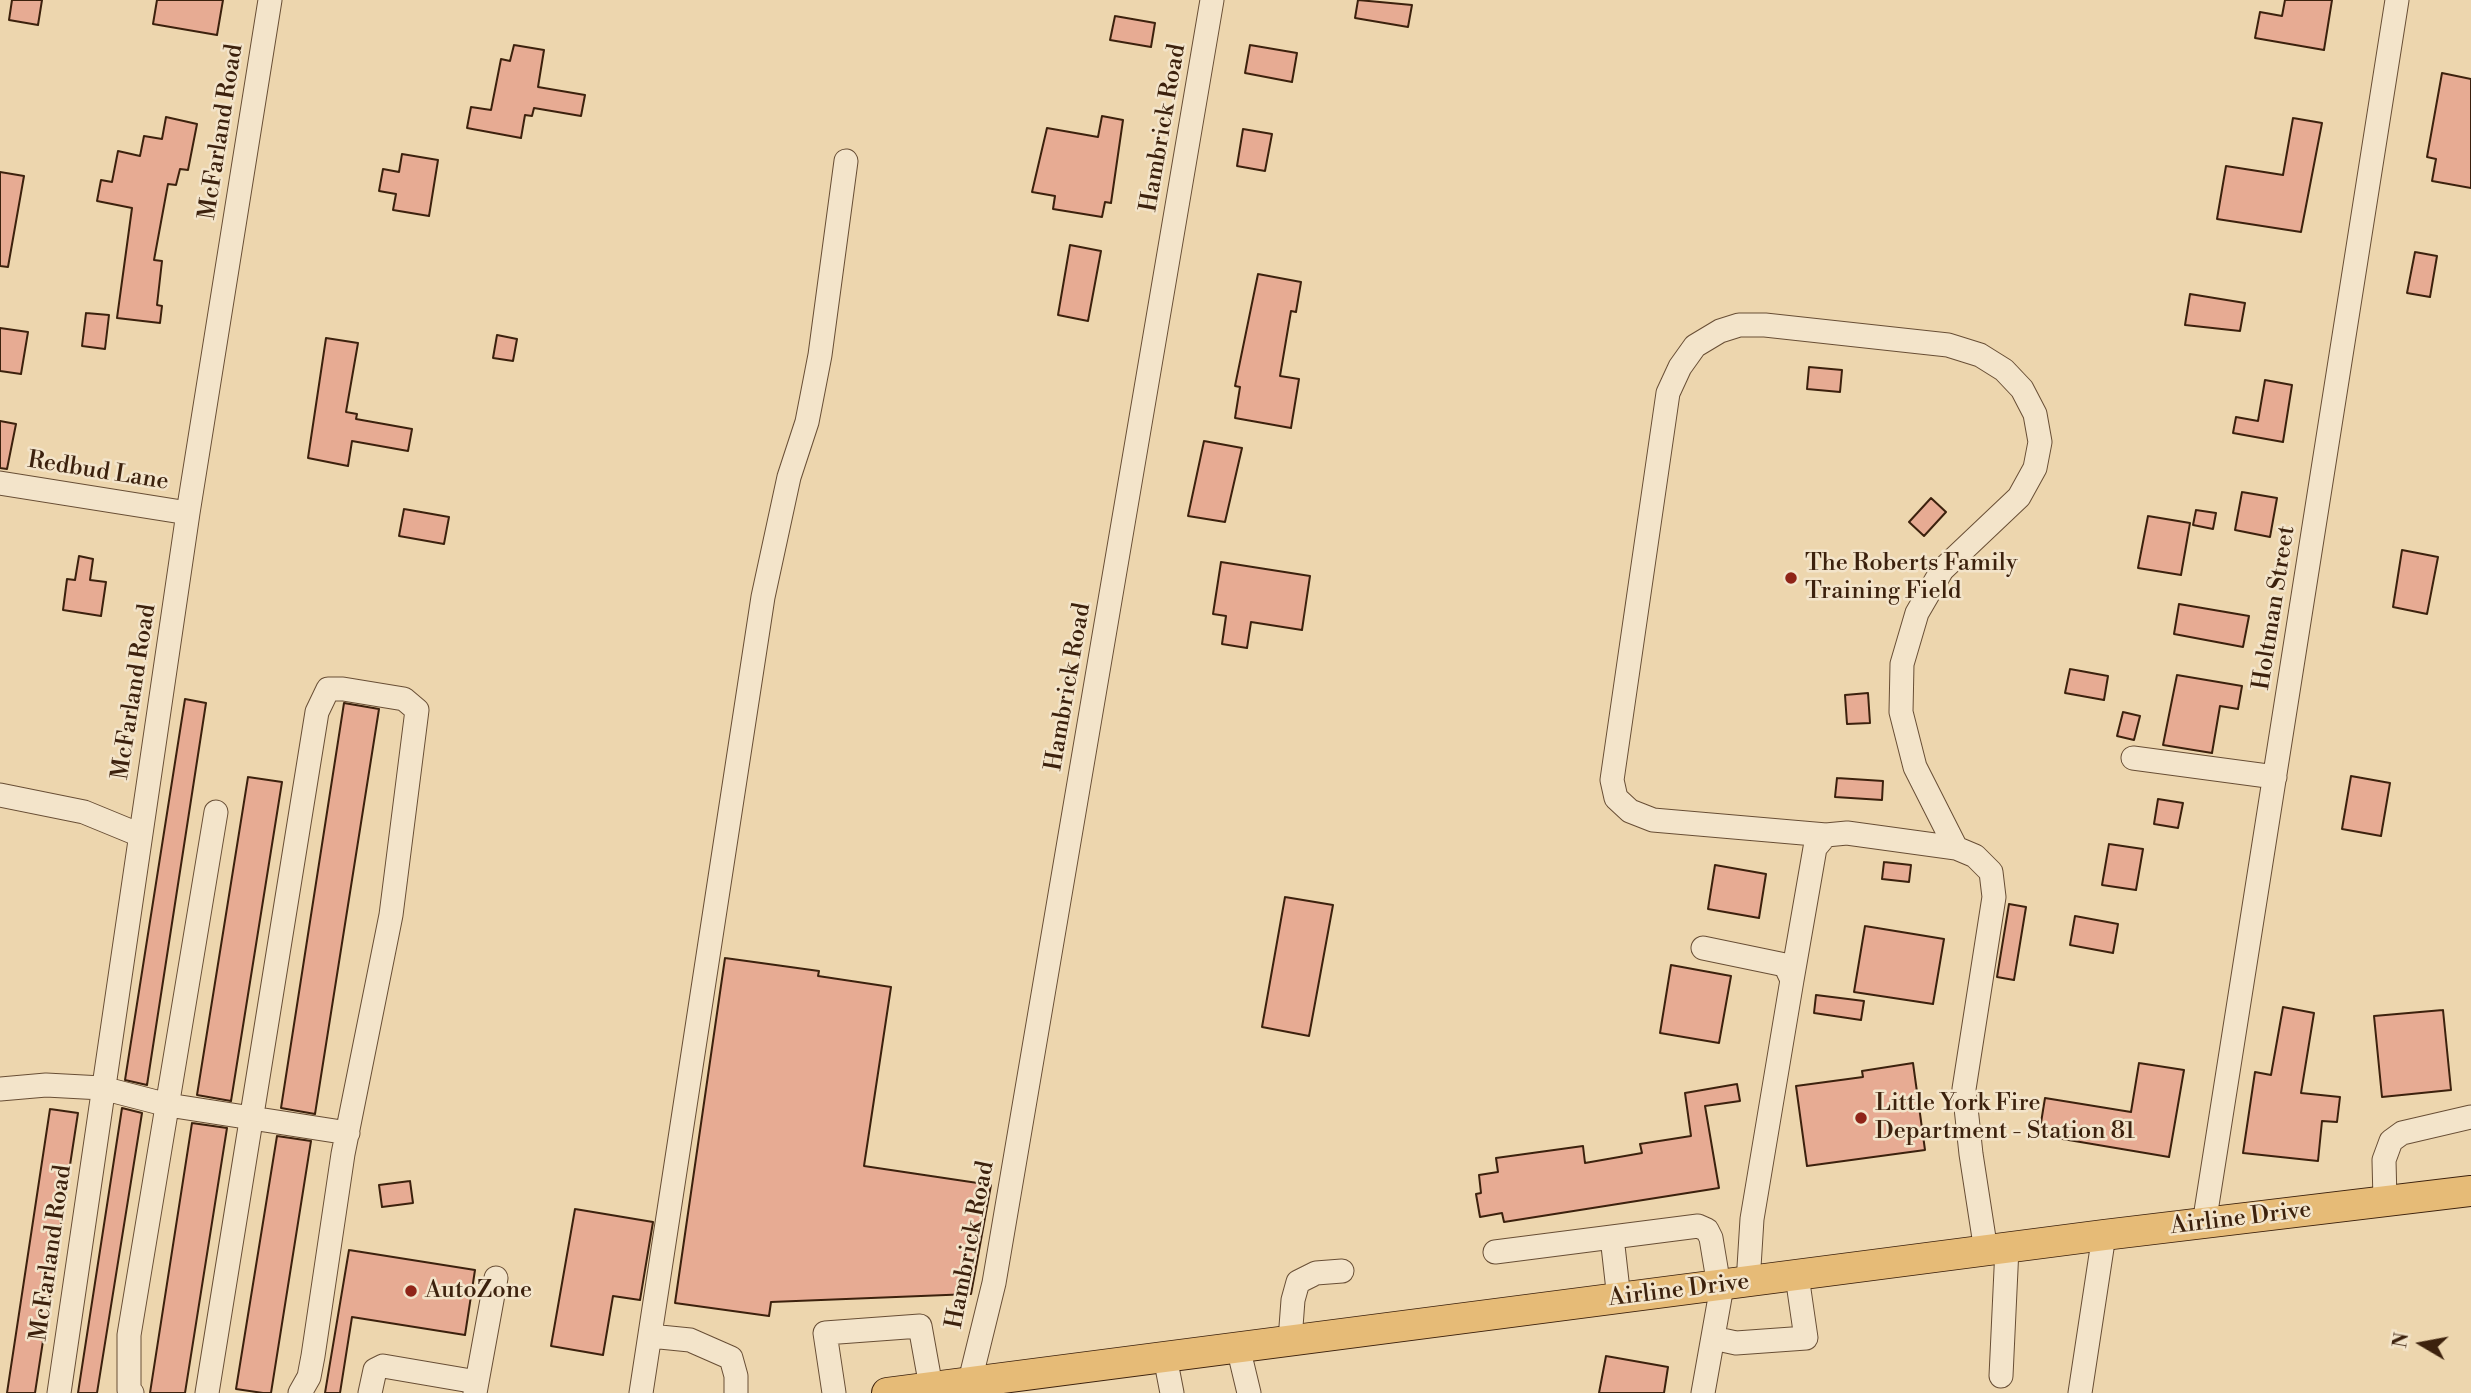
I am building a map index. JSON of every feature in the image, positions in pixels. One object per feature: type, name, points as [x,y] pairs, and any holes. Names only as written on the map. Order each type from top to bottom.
[{"type":"main road","name":"Airline Drive","points":[[887,1393],[931,1387],[968,1387],[1290,1340],[2105,1235],[2471,1191]]},
{"type":"street","name":"McFarland Road","points":[[59,1393],[188,513],[270,0]]},
{"type":"street","name":"Hambrick Road","points":[[968,1387],[994,1283],[1212,0]]},
{"type":"street","name":"Holtman Street","points":[[2204,1224],[2397,0]]},
{"type":"street","points":[[641,1393],[763,597],[789,477],[812,395],[846,161]]},
{"type":"street","points":[[1956,848],[1915,767],[1901,712],[1902,664],[1917,613],[1942,570],[2019,497],[2035,468],[2040,442],[2035,414],[2022,389],[2004,370],[1980,355],[1959,348],[1765,325],[1739,325],[1720,331],[1695,346],[1680,367],[1668,393],[1612,780],[1616,798],[1630,811],[1653,820],[1826,835],[1847,833],[1956,848],[1975,856],[1991,872],[1994,897],[1964,1089],[1970,1154],[1997,1249],[2001,1376]]},
{"type":"street","name":"Redbud Lane","points":[[0,483],[188,513]]},
{"type":"street","points":[[207,1393],[317,712],[328,689],[404,699],[417,710],[391,915],[348,1133],[313,1356],[309,1377],[300,1393]]},
{"type":"street","points":[[2133,758],[2275,777]]},
{"type":"street","points":[[0,795],[84,812],[140,835]]},
{"type":"street","points":[[132,1393],[129,1390],[129,1335],[216,812]]},
{"type":"street","points":[[1703,1393],[1713,1338],[1752,1219],[1815,848],[1826,835]]},
{"type":"street","points":[[1703,948],[1784,965],[1792,980]]},
{"type":"street","points":[[0,1089],[46,1085],[102,1088],[168,1105],[348,1133]]},
{"type":"street","points":[[2385,1201],[2384,1160],[2391,1142],[2402,1133],[2471,1118]]},
{"type":"street","points":[[1495,1252],[1698,1226],[1707,1230],[1730,1285]]},
{"type":"street","points":[[2080,1393],[2105,1235]]},
{"type":"street","points":[[1612,1237],[1619,1299]]},
{"type":"street","points":[[1290,1340],[1293,1300],[1298,1282],[1316,1273],[1342,1271]]},
{"type":"street","points":[[1713,1338],[1736,1343],[1806,1338],[1797,1276]]},
{"type":"street","points":[[370,1393],[375,1370],[383,1366],[476,1388],[496,1278]]},
{"type":"street","points":[[834,1393],[825,1333],[920,1326],[931,1387]]},
{"type":"street","points":[[650,1336],[690,1340],[731,1358],[736,1377],[736,1393]]},
{"type":"street","points":[[1238,1347],[1249,1393]]},
{"type":"street","points":[[1165,1357],[1172,1393]]},
{"type":"building","points":[[12,0],[42,0],[38,25],[9,20]]},
{"type":"building","points":[[157,0],[223,0],[217,35],[153,24]]},
{"type":"building","points":[[1358,0],[1412,5],[1408,27],[1355,18]]},
{"type":"building","points":[[2285,0],[2332,0],[2324,50],[2255,38],[2260,12],[2282,16]]},
{"type":"building","points":[[1115,16],[1155,23],[1151,47],[1110,40]]},
{"type":"building","points":[[514,45],[544,50],[538,87],[585,95],[581,116],[534,108],[532,116],[525,115],[521,138],[467,128],[471,107],[491,110],[501,59],[510,61]]},
{"type":"building","points":[[1250,45],[1297,53],[1292,82],[1245,73]]},
{"type":"building","points":[[2442,73],[2471,79],[2471,188],[2432,181],[2436,159],[2427,157]]},
{"type":"building","points":[[1102,116],[1123,120],[1111,203],[1105,202],[1102,217],[1053,209],[1055,196],[1032,192],[1047,128],[1098,137]]},
{"type":"building","points":[[166,117],[197,124],[188,170],[180,169],[176,185],[168,184],[154,260],[162,261],[157,305],[162,306],[160,323],[117,318],[132,208],[97,201],[101,180],[112,182],[118,151],[140,156],[144,136],[162,139]]},
{"type":"building","points":[[2293,118],[2322,123],[2301,232],[2217,219],[2226,166],[2283,175]]},
{"type":"building","points":[[1243,129],[1272,134],[1265,171],[1237,166]]},
{"type":"building","points":[[402,154],[438,160],[429,216],[393,210],[396,194],[379,191],[383,169],[399,172]]},
{"type":"building","points":[[0,172],[24,176],[8,267],[0,266]]},
{"type":"building","points":[[1070,245],[1101,251],[1088,321],[1058,315]]},
{"type":"building","points":[[2415,252],[2437,256],[2430,297],[2407,293]]},
{"type":"building","points":[[1258,274],[1301,282],[1296,312],[1291,311],[1280,376],[1299,379],[1291,428],[1235,418],[1240,387],[1235,386]]},
{"type":"building","points":[[2190,294],[2245,303],[2240,331],[2185,325]]},
{"type":"building","points":[[86,313],[109,315],[105,349],[82,346]]},
{"type":"building","points":[[0,328],[28,332],[21,374],[0,371]]},
{"type":"building","points":[[497,335],[517,339],[513,361],[493,358]]},
{"type":"building","points":[[326,338],[358,343],[346,412],[357,414],[356,419],[412,429],[408,451],[352,441],[348,466],[308,458]]},
{"type":"building","points":[[1809,367],[1842,370],[1840,392],[1807,389]]},
{"type":"building","points":[[2265,380],[2292,385],[2283,442],[2233,433],[2236,417],[2258,421]]},
{"type":"building","points":[[0,421],[16,424],[7,469],[0,468]]},
{"type":"building","points":[[1204,441],[1242,448],[1225,522],[1188,516]]},
{"type":"building","points":[[2242,492],[2277,498],[2270,537],[2235,530]]},
{"type":"building","points":[[1931,498],[1946,512],[1924,536],[1909,522]]},
{"type":"building","points":[[404,509],[449,517],[444,544],[399,536]]},
{"type":"building","points":[[2196,510],[2216,513],[2213,529],[2193,525]]},
{"type":"building","points":[[2148,516],[2190,523],[2181,575],[2138,568]]},
{"type":"building","points":[[2402,550],[2438,557],[2427,614],[2393,607]]},
{"type":"building","points":[[79,556],[93,559],[90,580],[106,582],[101,616],[63,610],[67,579],[75,580]]},
{"type":"building","points":[[1221,562],[1310,576],[1302,630],[1251,622],[1247,648],[1222,644],[1226,616],[1213,614]]},
{"type":"building","points":[[2179,604],[2249,616],[2243,647],[2174,634]]},
{"type":"building","points":[[2070,669],[2108,676],[2104,700],[2065,693]]},
{"type":"building","points":[[2177,675],[2242,686],[2238,709],[2220,706],[2212,753],[2163,745]]},
{"type":"building","points":[[1868,693],[1870,723],[1847,724],[1845,695]]},
{"type":"building","points":[[185,699],[206,703],[147,1085],[125,1080]]},
{"type":"building","points":[[344,703],[379,709],[315,1114],[281,1108]]},
{"type":"building","points":[[2123,712],[2140,716],[2134,740],[2117,736]]},
{"type":"building","points":[[2351,776],[2390,783],[2381,836],[2342,829]]},
{"type":"building","points":[[248,777],[282,782],[231,1101],[197,1095]]},
{"type":"building","points":[[1837,778],[1883,781],[1882,800],[1835,797]]},
{"type":"building","points":[[2158,799],[2183,803],[2178,828],[2154,824]]},
{"type":"building","points":[[2109,844],[2143,849],[2136,890],[2102,885]]},
{"type":"building","points":[[1884,862],[1911,865],[1909,882],[1882,879]]},
{"type":"building","points":[[1715,865],[1766,874],[1759,918],[1708,909]]},
{"type":"building","points":[[1285,897],[1333,905],[1309,1036],[1262,1027]]},
{"type":"building","points":[[2009,904],[2026,907],[2014,980],[1997,977]]},
{"type":"building","points":[[2075,916],[2118,924],[2113,953],[2070,945]]},
{"type":"building","points":[[1865,926],[1944,939],[1933,1004],[1854,992]]},
{"type":"building","points":[[725,958],[819,971],[818,976],[891,987],[864,1166],[991,1185],[971,1294],[771,1302],[769,1316],[675,1303]]},
{"type":"building","points":[[1671,965],[1731,976],[1719,1043],[1660,1033]]},
{"type":"building","points":[[1816,995],[1864,1001],[1861,1020],[1814,1013]]},
{"type":"building","points":[[2283,1007],[2314,1013],[2301,1093],[2340,1097],[2337,1122],[2322,1121],[2318,1161],[2243,1153],[2255,1072],[2271,1075]]},
{"type":"building","points":[[2443,1010],[2451,1090],[2382,1097],[2374,1016]]},
{"type":"building","name":"Little York Fire Department - Station 81","points":[[1913,1063],[1925,1150],[1807,1166],[1796,1086],[1863,1077],[1862,1071]]},
{"type":"building","points":[[2139,1063],[2184,1070],[2169,1157],[2039,1135],[2045,1098],[2131,1112]]},
{"type":"building","points":[[1737,1084],[1740,1101],[1705,1106],[1719,1188],[1504,1222],[1502,1213],[1480,1217],[1476,1194],[1481,1193],[1479,1175],[1498,1172],[1496,1158],[1583,1146],[1585,1163],[1642,1153],[1640,1144],[1691,1136],[1685,1093]]},
{"type":"building","points":[[122,1108],[142,1113],[97,1393],[78,1393]]},
{"type":"building","points":[[50,1109],[78,1113],[35,1393],[7,1393]]},
{"type":"building","points":[[192,1123],[227,1128],[185,1393],[150,1393]]},
{"type":"building","points":[[277,1136],[311,1141],[271,1393],[263,1393],[236,1389]]},
{"type":"building","points":[[410,1181],[413,1203],[382,1207],[379,1185]]},
{"type":"building","points":[[575,1209],[653,1222],[640,1300],[613,1296],[603,1355],[551,1346]]},
{"type":"building","points":[[349,1250],[475,1270],[465,1335],[352,1317],[340,1393],[325,1393]]},
{"type":"building","points":[[1606,1356],[1668,1367],[1664,1393],[1599,1393]]},
{"type":"place","name":"The Roberts Family Training Field","points":[[1791,578]]},
{"type":"place","name":"Little York Fire Department - Station 81","points":[[1861,1118]]},
{"type":"place","name":"AutoZone","points":[[411,1291]]}]
